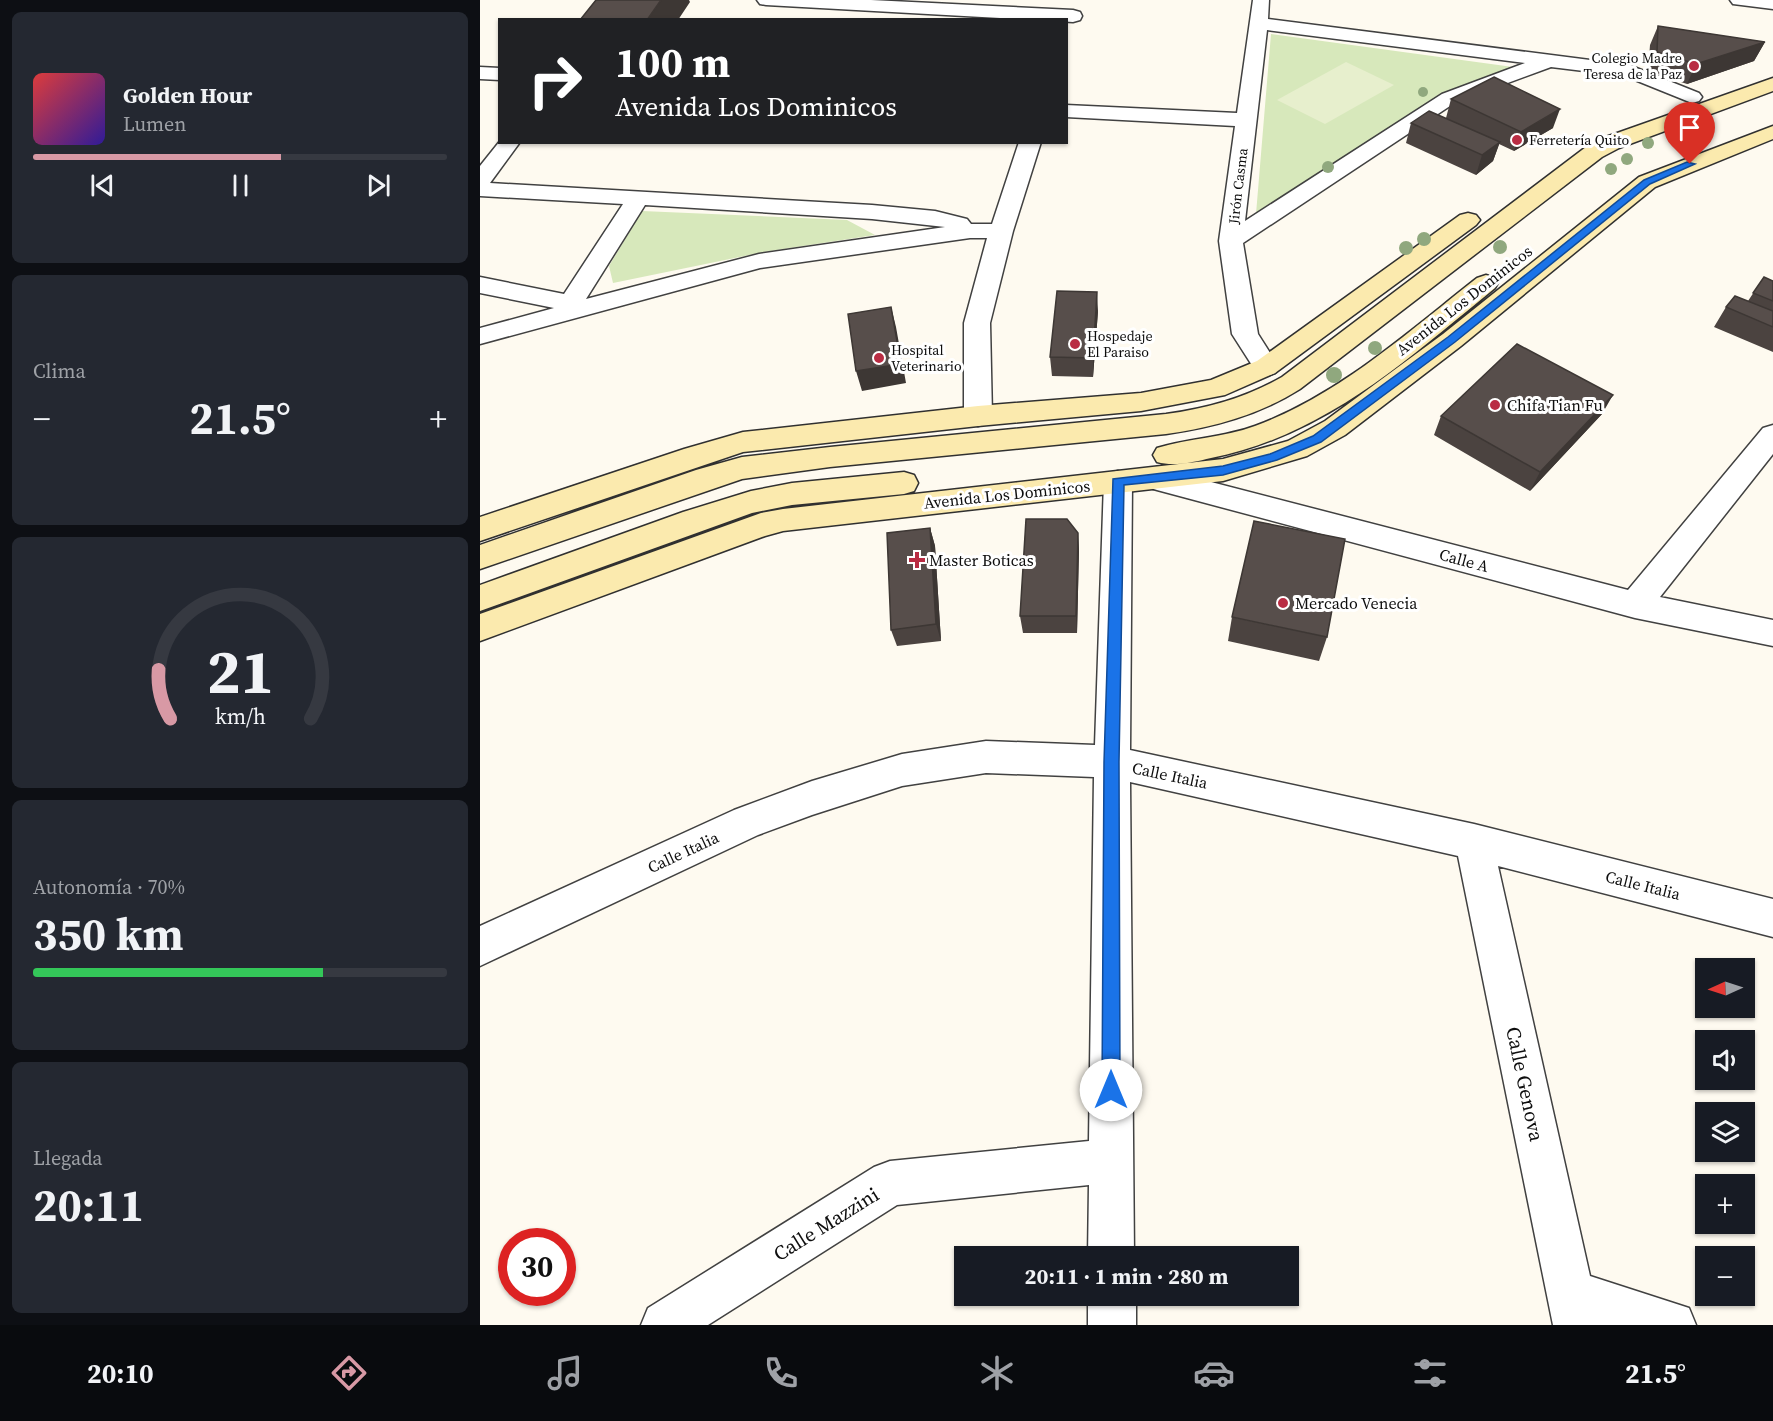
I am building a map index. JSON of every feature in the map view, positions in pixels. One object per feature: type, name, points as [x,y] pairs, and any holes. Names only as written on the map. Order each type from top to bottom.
[{"type":"main road","points":[[480,529],[723,447],[778,437],[1168,399],[1216,388],[1266,367],[1567,146],[1588,135],[1773,69]]},
{"type":"main road","points":[[480,557],[724,472],[830,457],[1166,424],[1214,416],[1251,404],[1291,383],[1507,217],[1603,147],[1773,84]]},
{"type":"main road","name":"Avenida Los Dominicos","points":[[480,598],[718,512],[772,497],[1180,454],[1227,445],[1268,432],[1305,416],[1390,359],[1627,172],[1647,162],[1773,115]]},
{"type":"main road","name":"Avenida Los Dominicos","points":[[480,628],[761,525],[783,520],[1223,470],[1297,449],[1335,428],[1452,340],[1647,182],[1773,132]]},
{"type":"main road","points":[[1507,217],[1520,182]]},
{"type":"main road","points":[[1390,359],[1452,340]]},
{"type":"main road","points":[[830,457],[885,426]]},
{"type":"main road","points":[[564,568],[667,560]]},
{"type":"street","points":[[766,0],[1076,8],[1068,29]]},
{"type":"street","name":"Jirón Casma","points":[[1261,0],[1232,241],[1245,334],[1266,367]]},
{"type":"street","points":[[1739,0],[1773,4]]},
{"type":"street","points":[[1258,23],[1629,71],[1692,97]]},
{"type":"street","points":[[1232,241],[1449,98],[1549,61]]},
{"type":"street","points":[[480,72],[498,74]]},
{"type":"street","points":[[1068,111],[1246,120]]},
{"type":"street","points":[[480,181],[508,144]]},
{"type":"street","points":[[978,416],[977,323],[1001,231],[1029,144]]},
{"type":"street","points":[[480,189],[924,217],[956,222],[970,231]]},
{"type":"street","points":[[577,305],[638,198]]},
{"type":"street","points":[[480,336],[577,305],[759,261],[970,231],[1001,231]]},
{"type":"street","points":[[480,285],[577,305]]},
{"type":"street","points":[[1635,605],[1773,435]]},
{"type":"street","name":"Calle A","points":[[1157,479],[1635,605],[1773,633]]},
{"type":"street","points":[[1111,1246],[1112,762],[1118,482]]},
{"type":"street","name":"Calle Italia","points":[[480,946],[747,822],[812,798],[902,770],[986,757],[1112,762],[1474,842],[1773,918]]},
{"type":"street","name":"Calle Genova","points":[[1474,842],[1573,1310]]},
{"type":"street","name":"Calle Mazzini","points":[[665,1325],[890,1183],[1111,1161]]},
{"type":"street","points":[[1112,1306],[1112,1325]]},
{"type":"street","points":[[1573,1310],[1672,1325]]},
{"type":"green space","points":[[1271,34],[1513,67],[1442,94],[1256,214]]},
{"type":"green space","points":[[1346,62],[1394,85],[1325,124],[1277,100]]},
{"type":"green space","points":[[642,211],[847,220],[875,235],[764,252],[613,283],[609,266]]},
{"type":"building","points":[[596,0],[661,0],[648,18],[582,18]]},
{"type":"building","points":[[1658,26],[1765,42],[1696,64],[1657,52]]},
{"type":"building","points":[[1494,77],[1560,109],[1521,132],[1451,99]]},
{"type":"building","points":[[1429,111],[1500,142],[1482,155],[1411,123]]},
{"type":"building","points":[[1764,277],[1773,281],[1773,301],[1753,293]]},
{"type":"building","name":"Hospedaje El Paraiso","points":[[1057,291],[1097,292],[1093,358],[1050,357]]},
{"type":"building","points":[[1735,296],[1773,311],[1773,327],[1726,307]]},
{"type":"building","name":"Hospital Veterinario","points":[[891,307],[901,364],[856,371],[848,314]]},
{"type":"building","points":[[1517,344],[1613,395],[1540,472],[1441,416]]},
{"type":"building","points":[[1026,519],[1067,519],[1078,533],[1076,616],[1020,616]]},
{"type":"building","name":"Mercado Venecia","points":[[1254,521],[1345,539],[1327,637],[1232,617]]},
{"type":"building","points":[[930,528],[936,624],[891,630],[887,533]]},
{"type":"place","name":"Colegio Madre Teresa de la Paz","points":[[1694,66]]},
{"type":"place","name":"Ferretería Quito","points":[[1517,140]]},
{"type":"place","name":"Hospedaje El Paraiso","points":[[1075,344]]},
{"type":"place","name":"Hospital Veterinario","points":[[879,358]]},
{"type":"place","name":"Chifa Tian Fu","points":[[1495,405]]},
{"type":"place","name":"Master Boticas","points":[[917,560]]},
{"type":"place","name":"Mercado Venecia","points":[[1283,603]]},
{"type":"route","points":[[1111,1090],[1112,762],[1118,482],[1157,479],[1248,465],[1297,449],[1317,439],[1452,340],[1647,182],[1690,164]]}]
